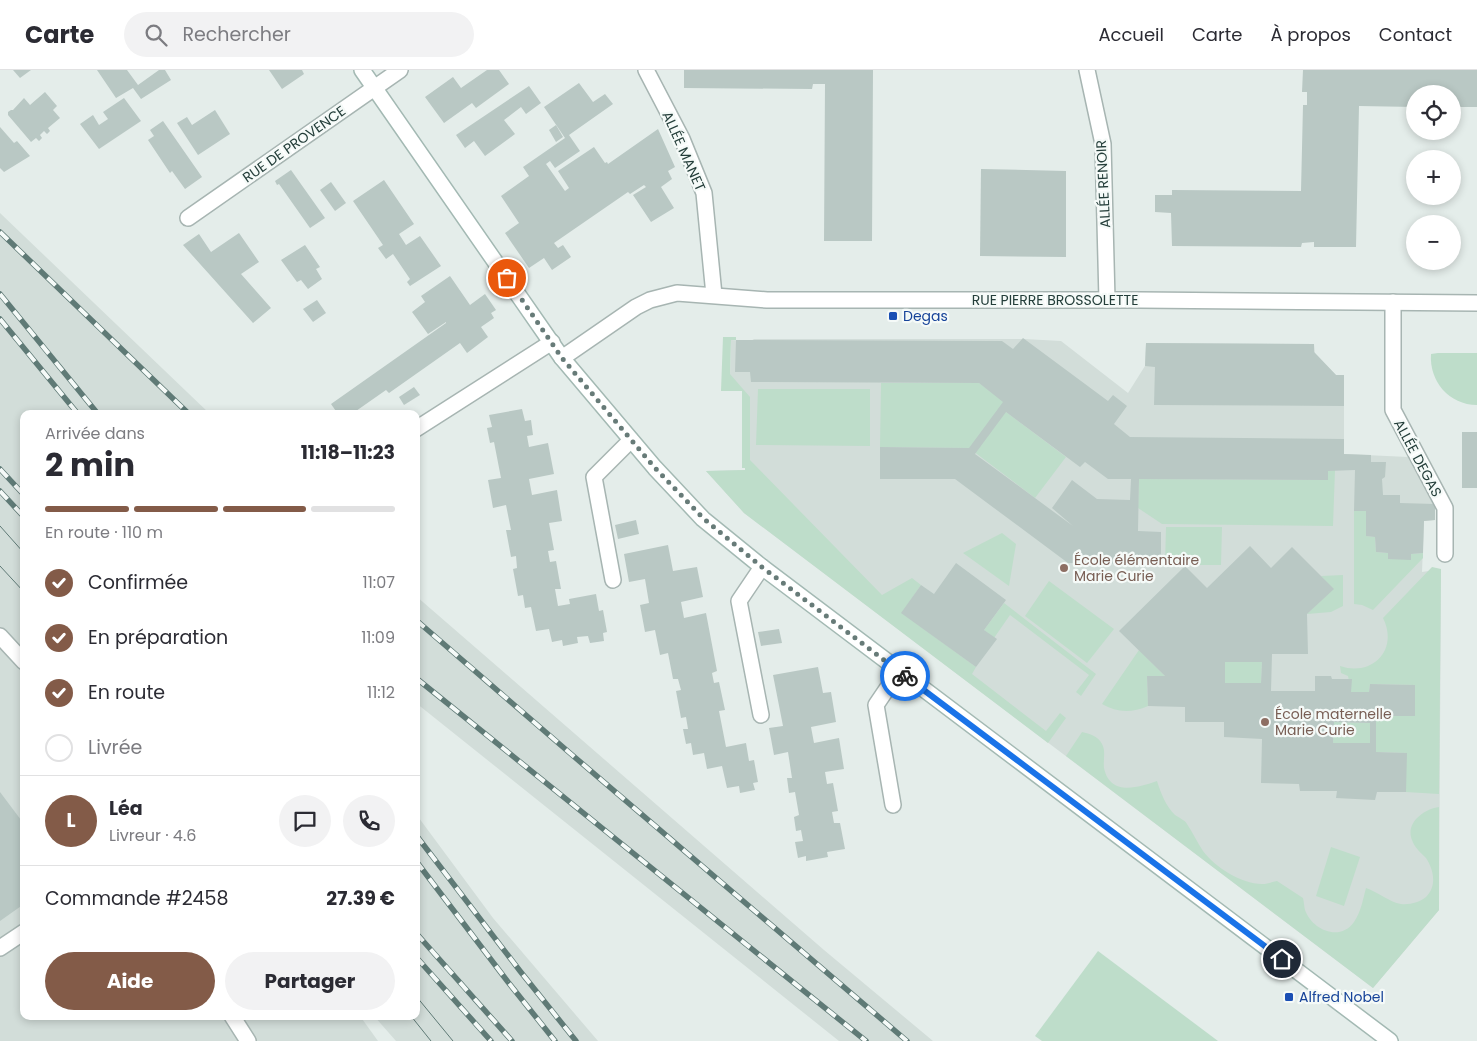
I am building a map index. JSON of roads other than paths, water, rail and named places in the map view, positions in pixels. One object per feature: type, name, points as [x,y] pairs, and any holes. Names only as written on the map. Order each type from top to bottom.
[{"type":"street","points":[[362,70],[562,358],[655,468],[703,518],[762,567],[1390,1041]]},
{"type":"street","name":"RUE DE PROVENCE","points":[[188,218],[400,70]]},
{"type":"street","name":"ALLÉE MANET","points":[[646,70],[682,139],[704,193],[714,295]]},
{"type":"street","name":"ALLÉE RENOIR","points":[[1087,70],[1102,144],[1107,300]]},
{"type":"street","name":"RUE PIERRE BROSSOLETTE","points":[[562,358],[636,307],[650,300],[677,293],[767,300],[1477,303]]},
{"type":"street","name":"ALLÉE DEGAS","points":[[1393,302],[1393,410],[1445,508],[1446,554]]},
{"type":"street","points":[[420,426],[549,338]]},
{"type":"street","points":[[613,580],[594,477],[631,440]]},
{"type":"street","points":[[761,715],[739,601],[762,567]]},
{"type":"street","points":[[0,636],[20,658]]},
{"type":"street","points":[[893,805],[876,705],[899,671]]},
{"type":"street","points":[[0,948],[20,935]]},
{"type":"street","points":[[235,1020],[248,1041]]},
{"type":"tram line","points":[[0,526],[20,548]]},
{"type":"tram line","points":[[0,566],[20,588]]},
{"type":"tram line","points":[[420,1001],[453,1041]]},
{"type":"tram line","points":[[414,1020],[431,1041]]},
{"type":"railway","points":[[0,232],[185,410]]},
{"type":"railway","points":[[0,294],[95,410]]},
{"type":"railway","points":[[0,319],[75,410]]},
{"type":"railway","points":[[0,469],[20,491]]},
{"type":"railway","points":[[0,491],[20,513]]},
{"type":"railway","points":[[420,623],[907,1041]]},
{"type":"railway","points":[[420,681],[866,1041]]},
{"type":"railway","points":[[420,840],[576,1041]]},
{"type":"railway","points":[[420,866],[555,1041]]},
{"type":"railway","points":[[420,938],[512,1041]]},
{"type":"railway","points":[[420,961],[491,1041]]},
{"type":"place","name":"Degas","points":[[893,316]]},
{"type":"place","name":"École élémentaire Marie Curie","points":[[1064,568]]},
{"type":"place","name":"École maternelle Marie Curie","points":[[1265,722]]},
{"type":"place","name":"Alfred Nobel","points":[[1289,997]]}]
